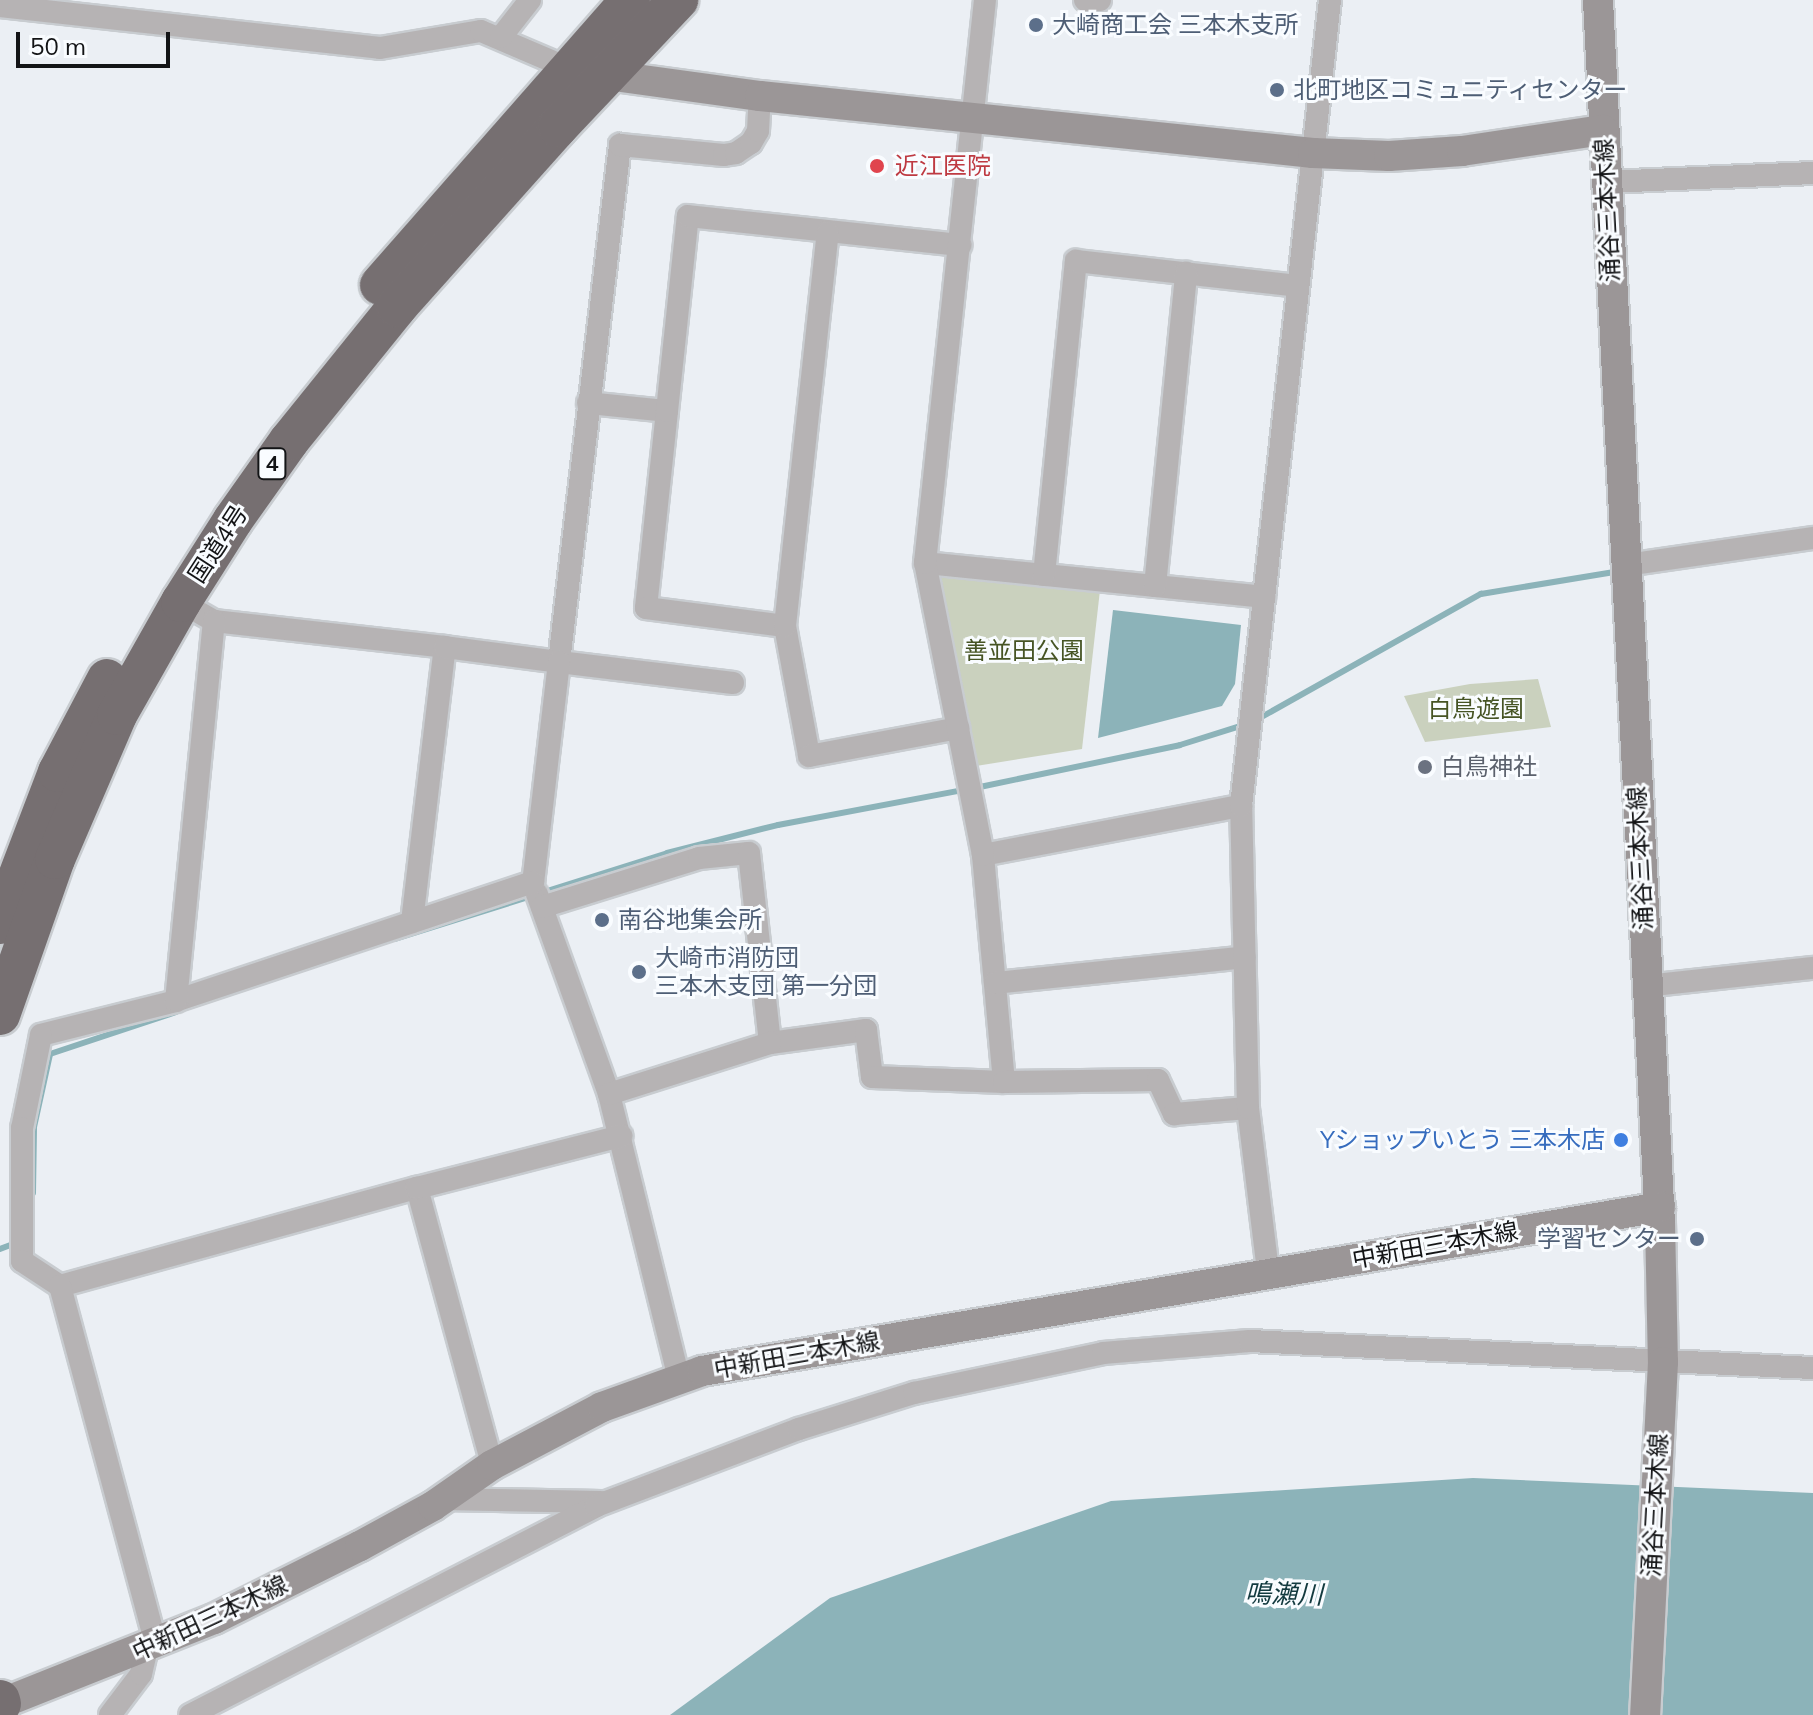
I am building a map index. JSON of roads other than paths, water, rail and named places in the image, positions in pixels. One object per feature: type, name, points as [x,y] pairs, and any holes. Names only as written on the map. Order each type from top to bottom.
[{"type":"highway","name":"国道4号","points":[[4,912],[58,772],[152,598],[244,463],[358,310],[630,0]]},
{"type":"highway","name":"国道4号","points":[[1,1017],[27,931],[117,715],[198,612],[289,441],[339,378],[558,127],[678,0]]},
{"type":"main road","name":"涌谷三本木線","points":[[1598,0],[1646,986],[1660,1207],[1662,1376],[1645,1715]]},
{"type":"main road","points":[[570,69],[760,96],[1313,153],[1389,156],[1462,151],[1603,130]]},
{"type":"main road","name":"中新田三本木線","points":[[0,1703],[151,1646],[281,1587],[443,1499],[492,1465],[602,1407],[702,1371],[1268,1271],[1660,1207]]},
{"type":"street","points":[[501,37],[530,0]]},
{"type":"street","points":[[985,0],[925,563],[983,855],[1004,1082]]},
{"type":"street","points":[[1085,0],[1100,0]]},
{"type":"street","points":[[1268,1271],[1248,1108],[1241,806],[1330,0]]},
{"type":"street","points":[[0,6],[380,48],[460,32],[481,31],[570,69]]},
{"type":"street","points":[[679,1380],[609,1094],[538,895],[559,662],[620,145],[724,155],[736,153],[751,143],[758,131],[760,96]]},
{"type":"street","points":[[1607,182],[1813,173]]},
{"type":"street","points":[[785,626],[646,608],[688,216],[960,245]]},
{"type":"street","points":[[828,232],[785,626],[809,756],[958,728]]},
{"type":"street","points":[[1044,575],[1076,261],[1298,286]]},
{"type":"street","points":[[1155,586],[1186,273]]},
{"type":"street","points":[[588,403],[667,411]]},
{"type":"street","points":[[1626,565],[1813,538]]},
{"type":"street","points":[[925,563],[1264,597]]},
{"type":"street","points":[[176,1001],[198,612],[733,683]]},
{"type":"street","points":[[412,922],[445,647]]},
{"type":"street","points":[[983,855],[1241,806]]},
{"type":"street","points":[[621,1136],[417,1188],[60,1286],[11,1260],[22,1128],[41,1035],[176,1001],[412,922],[699,858],[749,853],[770,1043]]},
{"type":"street","points":[[995,983],[1245,957]]},
{"type":"street","points":[[1646,986],[1813,968]]},
{"type":"street","points":[[609,1094],[770,1043],[866,1030],[872,1077],[1004,1082],[1158,1080],[1174,1114],[1248,1108]]},
{"type":"street","points":[[417,1188],[492,1465]]},
{"type":"street","points":[[60,1286],[151,1646],[141,1674],[110,1715]]},
{"type":"street","points":[[190,1715],[607,1502],[799,1429],[914,1393],[1103,1353],[1250,1341],[1662,1376],[1813,1368]]},
{"type":"street","points":[[443,1499],[607,1502]]},
{"type":"water","points":[[1113,610],[1241,625],[1235,684],[1222,706],[1098,738]]},
{"type":"water","name":"鳴瀬川","points":[[1473,1478],[1813,1493],[1813,1715],[670,1715],[830,1598],[1111,1501]]},
{"type":"waterway","points":[[1258,719],[1481,594],[1614,572]]},
{"type":"waterway","points":[[975,788],[1180,745],[1244,725]]},
{"type":"waterway","points":[[395,939],[667,853],[778,825],[964,790]]},
{"type":"waterway","points":[[33,1193],[34,1127],[50,1054],[176,1012]]},
{"type":"waterway","points":[[0,1249],[13,1244]]},
{"type":"place","name":"大崎商工会 三本木支所","points":[[1036,25]]},
{"type":"place","name":"北町地区コミュニティセンター","points":[[1277,90]]},
{"type":"place","name":"近江医院","points":[[877,166]]},
{"type":"place","name":"白鳥神社","points":[[1425,767]]},
{"type":"place","name":"南谷地集会所","points":[[602,920]]},
{"type":"place","name":"大崎市消防団 三本木支団 第一分団","points":[[639,972]]},
{"type":"place","name":"Yショップいとう 三本木店","points":[[1621,1140]]},
{"type":"place","name":"学習センター","points":[[1697,1239]]},
{"type":"park label","name":"善並田公園","points":[[1024,651]]},
{"type":"park label","name":"白鳥遊園","points":[[1476,709]]}]
